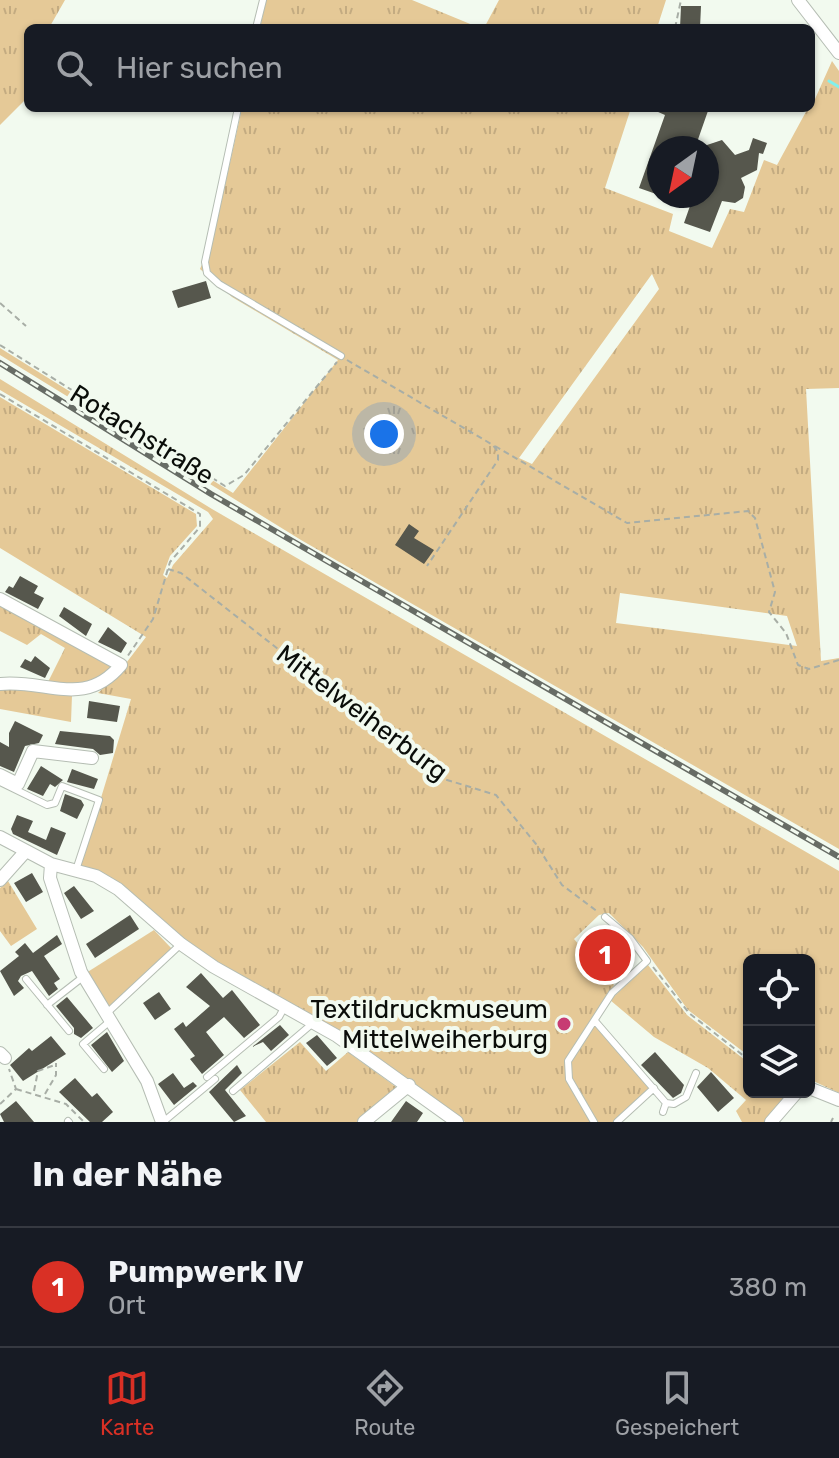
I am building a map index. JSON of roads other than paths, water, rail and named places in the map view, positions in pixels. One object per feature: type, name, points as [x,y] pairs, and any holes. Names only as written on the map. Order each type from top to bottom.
[{"type":"street","points":[[798,0],[839,53]]},
{"type":"street","points":[[0,599],[121,665],[107,681],[90,688],[0,684]]},
{"type":"street","points":[[0,775],[18,784],[33,751],[92,758]]},
{"type":"street","points":[[0,837],[51,864],[96,876],[127,895],[181,944],[313,1023],[409,1085],[457,1122]]},
{"type":"street","points":[[0,880],[25,852]]},
{"type":"street","points":[[51,864],[50,878],[72,936],[83,977],[144,1075],[163,1122]]},
{"type":"street","points":[[364,1122],[409,1085]]},
{"type":"street","points":[[815,1090],[839,1100]]},
{"type":"street","points":[[771,1122],[791,1098]]},
{"type":"lane","points":[[257,24],[263,0]]},
{"type":"lane","points":[[237,112],[209,236],[207,273],[219,284],[341,356]]},
{"type":"lane","points":[[0,782],[47,805],[55,803],[62,786],[99,800],[76,870]]},
{"type":"lane","points":[[594,1122],[569,1079],[568,1061],[612,993],[647,961],[630,938],[605,917]]},
{"type":"lane","points":[[104,1069],[83,1044],[181,944]]},
{"type":"lane","points":[[47,1005],[83,977]]},
{"type":"lane","points":[[26,979],[69,1031]]},
{"type":"lane","points":[[207,1077],[279,1017],[285,1007]]},
{"type":"lane","points":[[595,1021],[666,1103],[674,1104],[686,1097],[696,1073]]},
{"type":"lane","points":[[233,1091],[313,1023]]},
{"type":"lane","points":[[163,1122],[215,1079]]},
{"type":"lane","points":[[617,1122],[654,1088]]},
{"type":"lane","points":[[663,1112],[666,1103]]},
{"type":"waterway","points":[[829,81],[839,87]]},
{"type":"railway","points":[[0,363],[211,494],[839,857]]},
{"type":"place","name":"Pumpwerk IV","points":[[605,955]]},
{"type":"place","name":"Textildruckmuseum Mittelweiherburg","points":[[564,1024]]}]
